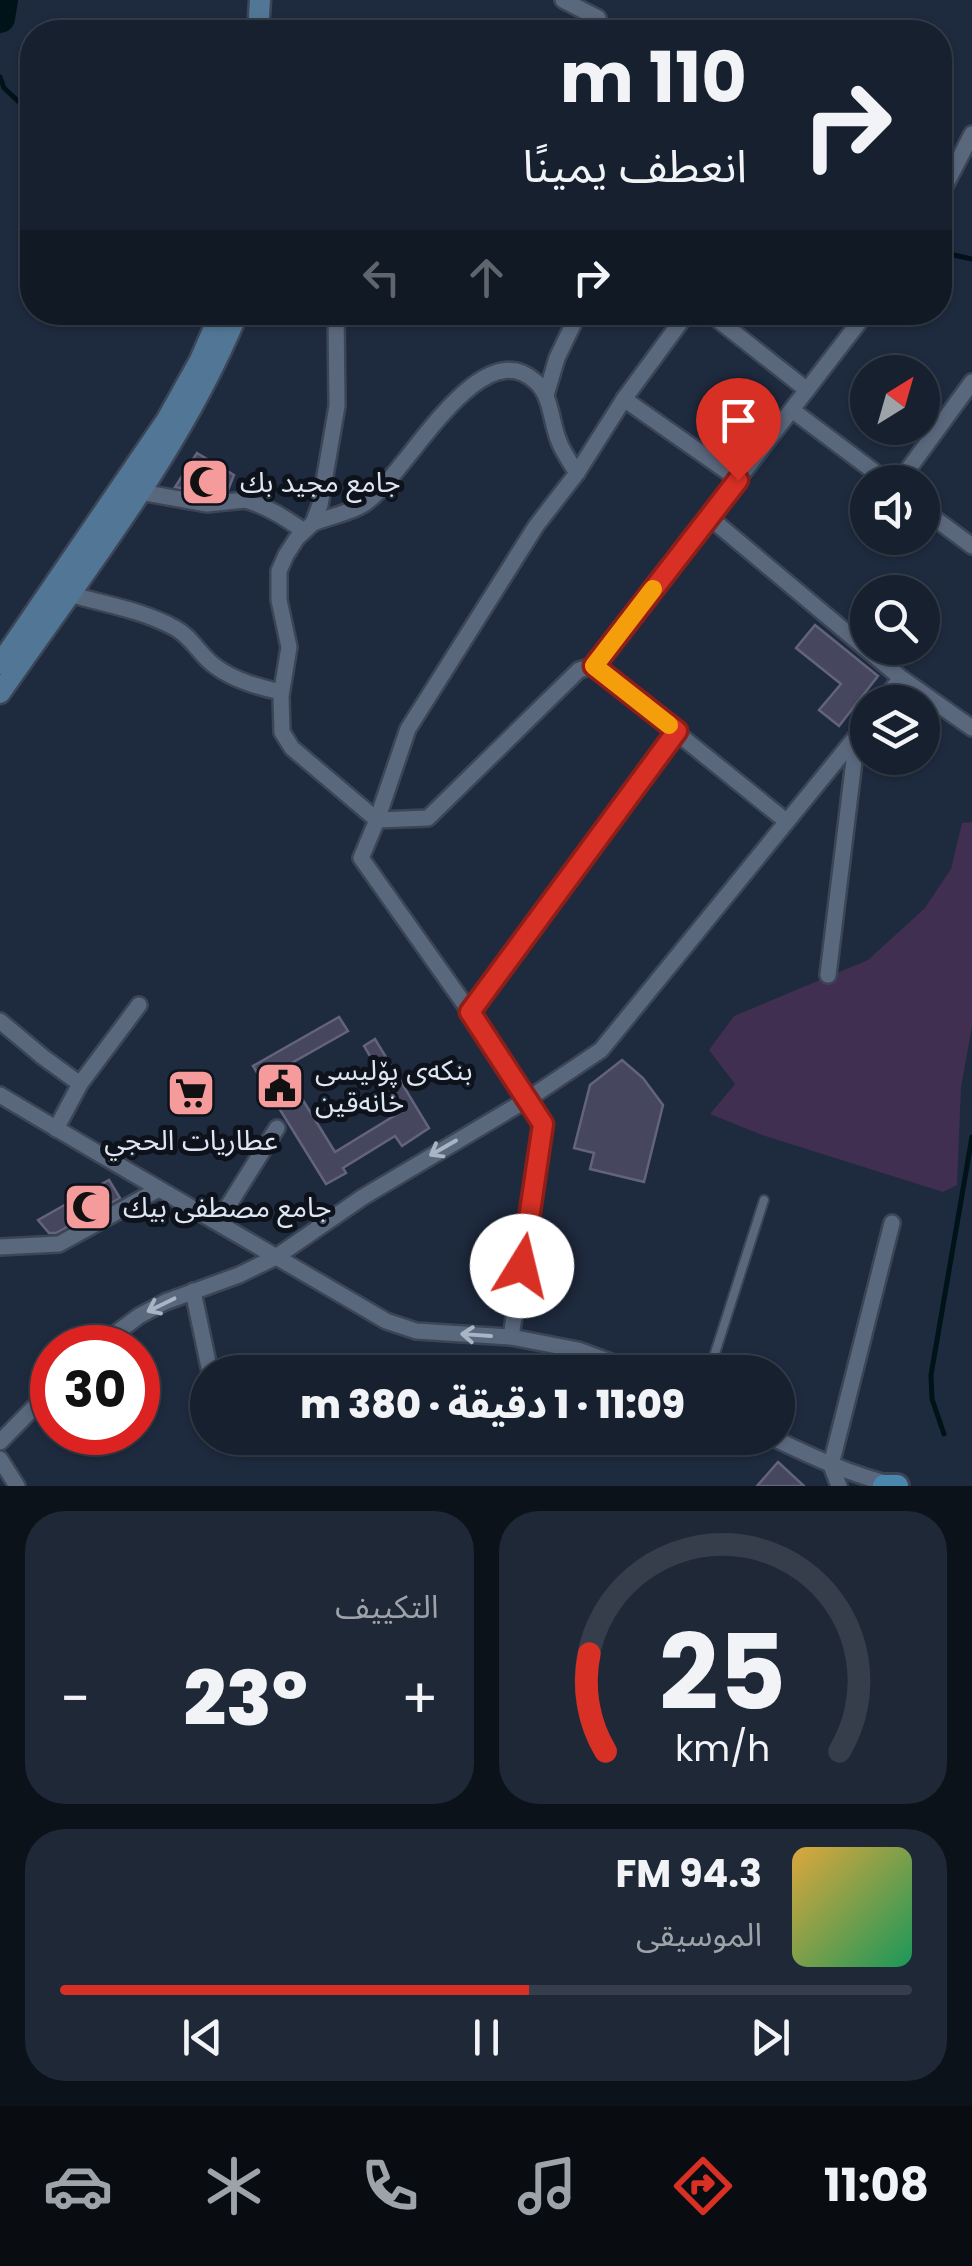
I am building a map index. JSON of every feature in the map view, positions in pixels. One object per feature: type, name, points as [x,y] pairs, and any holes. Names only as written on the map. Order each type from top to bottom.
[{"type":"main road","points":[[0,664],[166,421],[215,325]]},
{"type":"main road","points":[[0,692],[140,492],[198,399],[232,325]]},
{"type":"main road","points":[[884,1486],[897,1486]]},
{"type":"street","points":[[563,0],[598,18]]},
{"type":"street","points":[[952,173],[972,134]]},
{"type":"street","points":[[336,325],[337,406],[320,505],[278,571],[279,600],[289,647],[282,692],[282,732],[286,741],[377,820],[428,818],[579,670],[594,666],[857,325]]},
{"type":"street","points":[[546,395],[573,325]]},
{"type":"street","points":[[511,1338],[543,1124],[361,858],[408,729],[528,538],[678,325]]},
{"type":"street","points":[[724,325],[807,390]]},
{"type":"street","points":[[140,492],[207,504],[251,501],[308,527],[364,504],[460,394],[499,371],[518,372],[535,380],[546,395],[559,443],[577,473]]},
{"type":"street","points":[[911,465],[972,382]]},
{"type":"street","points":[[624,399],[738,480]]},
{"type":"street","points":[[792,410],[865,465]]},
{"type":"street","points":[[709,517],[901,678],[972,728]]},
{"type":"street","points":[[940,522],[972,546]]},
{"type":"street","points":[[69,594],[132,610],[168,625],[186,636],[217,668],[255,686],[282,692]]},
{"type":"street","points":[[594,666],[786,821]]},
{"type":"street","points":[[895,685],[901,678]]},
{"type":"street","points":[[470,1012],[677,731]]},
{"type":"street","points":[[127,1325],[193,1290],[239,1275],[276,1257],[393,1178],[528,1100],[601,1050],[850,744]]},
{"type":"street","points":[[828,976],[856,775]]},
{"type":"street","points":[[56,1128],[80,1084],[139,1005]]},
{"type":"street","points":[[0,1022],[80,1084]]},
{"type":"street","points":[[0,1095],[386,1321],[416,1331],[511,1338],[592,1355]]},
{"type":"street","points":[[218,1222],[277,1128]]},
{"type":"street","points":[[0,1247],[60,1244],[158,1190]]},
{"type":"street","points":[[838,1486],[831,1465],[892,1223]]},
{"type":"street","points":[[193,1290],[206,1355]]},
{"type":"street","points":[[0,1442],[30,1411]]},
{"type":"street","points":[[795,1448],[866,1478],[897,1486]]},
{"type":"street","points":[[0,1459],[18,1486]]},
{"type":"lane","points":[[714,1355],[764,1200]]},
{"type":"shaded area","points":[[972,822],[972,1026],[961,1087],[957,1185],[943,1192],[762,1135],[710,1114],[735,1084],[709,1050],[734,1016],[868,960],[925,908],[951,869],[962,823]]},
{"type":"building","name":"جامع مجيد بك","points":[[197,453],[234,475],[228,490],[207,493],[175,487]]},
{"type":"building","points":[[815,625],[850,653],[850,665],[864,665],[878,676],[871,685],[850,685],[850,712],[839,726],[819,710],[841,684],[796,648]]},
{"type":"building","name":"بنکەی پۆلیسی خانەقین","points":[[339,1017],[348,1031],[283,1068],[335,1152],[402,1111],[364,1046],[375,1039],[429,1128],[402,1146],[395,1136],[343,1168],[346,1173],[326,1184],[253,1066]]},
{"type":"building","points":[[622,1060],[643,1078],[663,1105],[644,1182],[590,1169],[594,1153],[574,1148],[590,1085]]},
{"type":"building","name":"جامع مصطفى بيك","points":[[109,1180],[120,1198],[56,1233],[49,1233],[38,1220]]},
{"type":"building","points":[[778,1462],[804,1486],[757,1486]]},
{"type":"waterway","points":[[0,18],[3,0]]},
{"type":"waterway","points":[[0,77],[4,88],[20,103]]},
{"type":"waterway","points":[[952,255],[972,259]]},
{"type":"waterway","points":[[944,1434],[932,1399],[931,1375],[972,1137]]},
{"type":"slow traffic","points":[[653,589],[594,666],[669,725]]},
{"type":"place","name":"جامع مجيد بك","points":[[205,482]]},
{"type":"place","name":"بنکەی پۆلیسی خانەقین","points":[[280,1086]]},
{"type":"place","name":"عطاريات الحجي","points":[[191,1093]]},
{"type":"place","name":"جامع مصطفى بيك","points":[[88,1207]]},
{"type":"route","points":[[522,1266],[543,1124],[470,1012],[677,731],[594,666],[738,480]]}]
